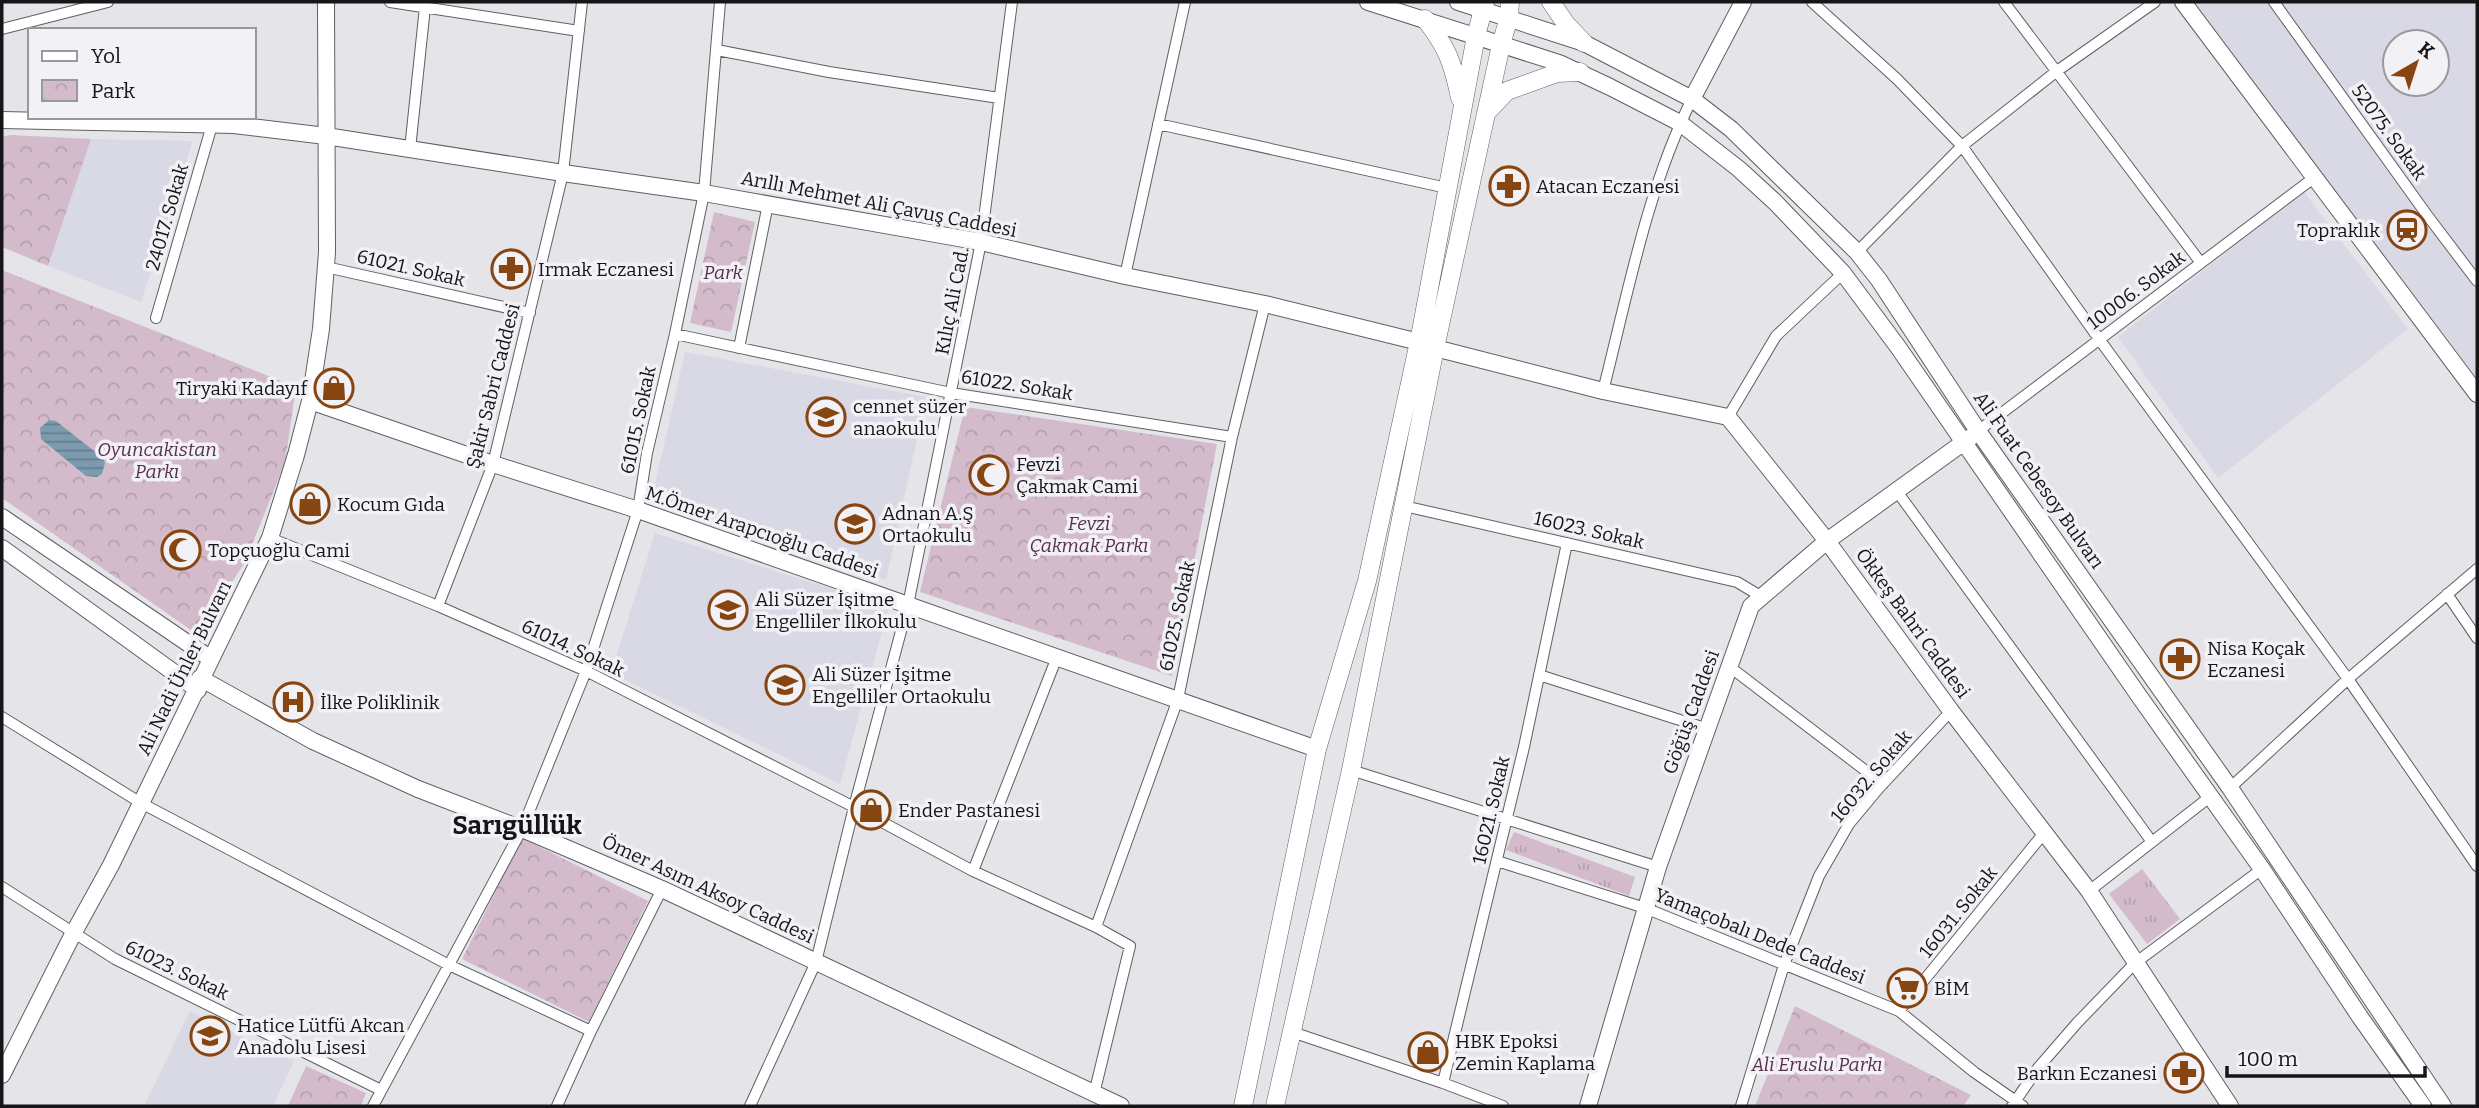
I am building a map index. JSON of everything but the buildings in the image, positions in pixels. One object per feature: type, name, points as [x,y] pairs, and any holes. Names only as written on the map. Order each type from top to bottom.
[{"type":"main road","points":[[1551,2],[1566,24],[1584,43]]},
{"type":"main road","points":[[1276,1106],[1351,770],[1405,506],[1447,188],[1476,36],[1485,5]]},
{"type":"main road","points":[[1243,1106],[1317,749],[1367,581],[1510,10]]},
{"type":"main road","points":[[1425,19],[1451,58],[1462,106]]},
{"type":"main road","points":[[1486,113],[1507,91],[1557,74],[1580,72]]},
{"type":"street","points":[[2,29],[108,2]]},
{"type":"street","name":"Ali Nadi Ünler Bulvarı","points":[[2,1075],[111,865],[270,538],[296,455],[310,401],[321,330],[326,267],[326,2]]},
{"type":"street","points":[[390,2],[579,31]]},
{"type":"street","name":"Şakir Sabri Caddesi","points":[[438,606],[493,464],[530,313],[563,173],[582,2]]},
{"type":"street","name":"61015. Sokak","points":[[373,1106],[522,829],[586,671],[638,510],[647,453],[704,193],[720,2]]},
{"type":"street","name":"Kılıç Ali Cad.","points":[[750,1106],[816,962],[908,605],[981,242],[1012,2]]},
{"type":"street","points":[[1125,276],[1185,2]]},
{"type":"street","points":[[1368,2],[1559,63],[1680,123],[1748,177],[1843,273],[1898,347],[2262,869],[2423,1106]]},
{"type":"street","name":"Ali Fuat Cebesoy Bulvarı","points":[[1458,2],[1510,10],[1584,43],[1692,99],[1731,129],[1857,252],[1879,280],[1978,431],[2230,788],[2443,1106]]},
{"type":"street","points":[[1604,391],[1647,218],[1680,123],[1743,2]]},
{"type":"street","points":[[1812,2],[1897,79],[1962,146],[2099,339],[2348,679],[2477,866]]},
{"type":"street","points":[[2004,2],[2201,262]]},
{"type":"street","points":[[1857,252],[1962,146],[2057,71],[2155,2]]},
{"type":"street","points":[[2183,2],[2477,394]]},
{"type":"street","name":"52075. Sokak","points":[[2274,2],[2477,281]]},
{"type":"street","points":[[410,149],[425,7]]},
{"type":"street","points":[[717,50],[830,72],[999,98]]},
{"type":"street","name":"Arıllı Mehmet Ali Çavuş Caddesi","points":[[2,120],[212,125],[326,136],[704,193],[981,242],[1125,276],[1265,304],[1427,345]]},
{"type":"street","points":[[1158,124],[1447,188]]},
{"type":"street","name":"24017. Sokak","points":[[156,318],[212,125]]},
{"type":"street","name":"10006. Sokak","points":[[1978,431],[2315,177]]},
{"type":"street","points":[[739,348],[768,204]]},
{"type":"street","name":"61021. Sokak","points":[[326,267],[530,313]]},
{"type":"street","points":[[1427,345],[1604,391],[1728,417],[1776,335],[1843,273]]},
{"type":"street","name":"61025. Sokak","points":[[1096,927],[1178,699],[1232,437],[1265,304]]},
{"type":"street","name":"61022. Sokak","points":[[675,334],[951,393],[1232,437]]},
{"type":"street","name":"M.Ömer Arapcıoğlu Caddesi","points":[[310,401],[638,510],[1317,749]]},
{"type":"street","name":"Ökkeş Bahri Caddesi","points":[[1728,417],[1827,541],[2089,891],[2230,1106]]},
{"type":"street","name":"Göğüş Caddesi","points":[[1588,1106],[1658,867],[1751,606],[1827,541],[1978,431]]},
{"type":"street","points":[[1896,491],[2152,842]]},
{"type":"street","name":"16023. Sokak","points":[[1405,506],[1737,582],[1762,597]]},
{"type":"street","points":[[2,517],[211,659]]},
{"type":"street","name":"61014. Sokak","points":[[270,538],[438,606],[586,671],[854,807],[973,871],[1096,927],[1130,946],[1094,1094]]},
{"type":"street","name":"16021. Sokak","points":[[1443,1083],[1497,861],[1567,543]]},
{"type":"street","name":"Ömer Asım Aksoy Caddesi","points":[[2,548],[199,684],[313,741],[418,789],[522,829],[662,889],[1121,1106]]},
{"type":"street","points":[[2230,788],[2348,679],[2477,569]]},
{"type":"street","points":[[2447,594],[2477,638]]},
{"type":"street","points":[[973,871],[1057,657]]},
{"type":"street","points":[[1730,667],[1883,784]]},
{"type":"street","points":[[1539,675],[1708,729]]},
{"type":"street","name":"16032. Sokak","points":[[1741,1106],[1784,965],[1819,876],[1849,824],[1951,710]]},
{"type":"street","points":[[2,717],[141,803],[449,965],[591,1031]]},
{"type":"street","name":"Yamaçobalı Dede Caddesi","points":[[1351,770],[1658,867]]},
{"type":"street","points":[[2089,891],[2211,796]]},
{"type":"street","name":"16031. Sokak","points":[[1899,1012],[2044,833]]},
{"type":"street","name":"Yamaçobalı Dede Caddesi","points":[[1497,861],[1645,908],[1899,1012],[2017,1104]]},
{"type":"street","points":[[2017,1104],[2069,1032],[2135,963],[2262,869]]},
{"type":"street","name":"61023. Sokak","points":[[2,887],[115,959],[381,1090]]},
{"type":"street","points":[[557,1106],[662,889]]},
{"type":"street","points":[[1292,1032],[1503,1106]]},
{"type":"shaded area","points":[[2174,2],[2477,2],[2477,390]]},
{"type":"shaded area","points":[[91,139],[193,141],[141,302],[48,266]]},
{"type":"shaded area","points":[[2304,192],[2408,329],[2218,478],[2118,337]]},
{"type":"shaded area","points":[[685,352],[926,397],[886,580],[652,498]]},
{"type":"shaded area","points":[[655,533],[889,607],[840,784],[611,673]]},
{"type":"shaded area","name":"Hatice Lütfü Akcan Anadolu Lisesi","points":[[190,1011],[294,1061],[273,1106],[144,1106]]},
{"type":"green space","points":[[10,135],[91,139],[48,266],[2,247],[2,137]]},
{"type":"green space","name":"Park","points":[[714,212],[755,222],[731,332],[690,323]]},
{"type":"green space","name":"Oyuncakistan Parkı","points":[[2,270],[296,387],[285,463],[245,562],[198,635],[2,498]]},
{"type":"green space","name":"Fevzi Çakmak Parkı","points":[[965,407],[1217,444],[1172,676],[920,592]]},
{"type":"green space","points":[[1514,832],[1635,877],[1629,896],[1506,850]]},
{"type":"green space","points":[[522,838],[648,901],[589,1022],[462,959]]},
{"type":"green space","points":[[2142,869],[2180,919],[2147,944],[2109,894]]},
{"type":"green space","name":"Ali Eruslu Parkı","points":[[1795,1006],[1971,1095],[1963,1106],[1755,1106]]},
{"type":"green space","points":[[306,1066],[366,1093],[361,1106],[288,1106]]},
{"type":"water","points":[[49,420],[56,421],[103,458],[105,463],[102,474],[97,477],[86,476],[41,439],[40,428]]},
{"type":"place","name":"Atacan Eczanesi","points":[[1509,186]]},
{"type":"place","name":"Topraklık","points":[[2407,230]]},
{"type":"place","name":"Irmak Eczanesi","points":[[511,269]]},
{"type":"place","name":"Tiryaki Kadayıf","points":[[334,388]]},
{"type":"place","name":"cennet süzer anaokulu","points":[[826,417]]},
{"type":"place","name":"Fevzi Çakmak Cami","points":[[989,475]]},
{"type":"place","name":"Kocum Gıda","points":[[310,504]]},
{"type":"place","name":"Adnan A.Ş Ortaokulu","points":[[855,524]]},
{"type":"place","name":"Topçuoğlu Cami","points":[[181,550]]},
{"type":"place","name":"Ali Süzer İşitme Engelliler İlkokulu","points":[[728,610]]},
{"type":"place","name":"Nisa Koçak Eczanesi","points":[[2180,659]]},
{"type":"place","name":"Ali Süzer İşitme Engelliler Ortaokulu","points":[[785,685]]},
{"type":"place","name":"İlke Poliklinik","points":[[293,702]]},
{"type":"place","name":"Ender Pastanesi","points":[[871,810]]},
{"type":"place","name":"BİM","points":[[1907,988]]},
{"type":"place","name":"Hatice Lütfü Akcan Anadolu Lisesi","points":[[210,1036]]},
{"type":"place","name":"HBK Epoksi Zemin Kaplama","points":[[1428,1052]]},
{"type":"place","name":"Barkın Eczanesi","points":[[2184,1073]]},
{"type":"district","name":"Sarıgüllük","points":[[517,825]]}]
